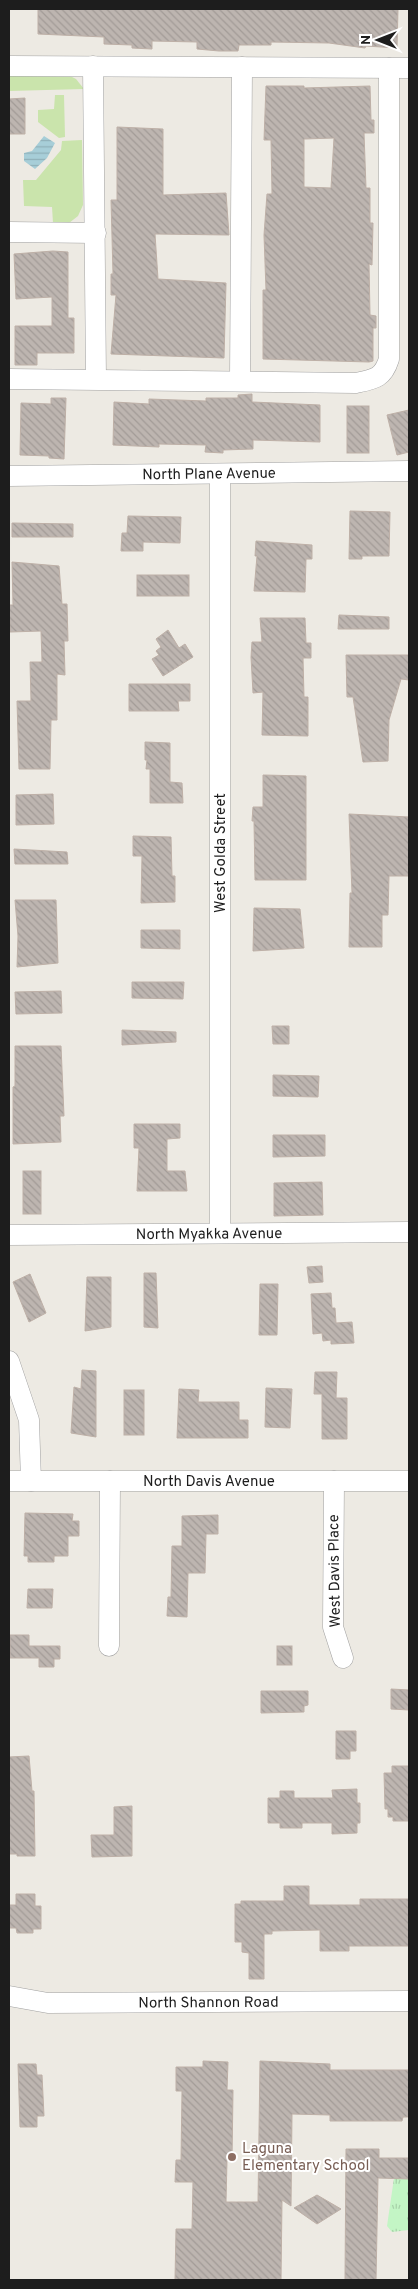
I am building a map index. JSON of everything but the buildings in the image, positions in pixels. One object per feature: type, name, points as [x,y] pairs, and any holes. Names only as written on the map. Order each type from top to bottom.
[{"type":"street","points":[[9,66],[409,68]]},
{"type":"street","points":[[93,66],[96,379]]},
{"type":"street","points":[[240,380],[242,67]]},
{"type":"street","points":[[9,379],[356,382],[373,380],[385,372],[389,359],[389,68]]},
{"type":"street","points":[[9,232],[96,233]]},
{"type":"street","name":"North Plane Avenue","points":[[9,476],[409,471]]},
{"type":"street","name":"West Golda Street","points":[[220,474],[220,1232]]},
{"type":"street","name":"North Myakka Avenue","points":[[9,1235],[409,1232]]},
{"type":"street","points":[[9,1361],[29,1420],[31,1481]]},
{"type":"street","name":"North Davis Avenue","points":[[9,1481],[409,1481]]},
{"type":"street","points":[[109,1646],[110,1481]]},
{"type":"street","name":"West Davis Place","points":[[334,1481],[333,1627],[343,1658]]},
{"type":"street","name":"North Shannon Road","points":[[9,1996],[48,2003],[409,2001]]},
{"type":"green space","points":[[9,74],[66,74],[76,79],[84,89],[9,91]]},
{"type":"green space","points":[[55,95],[64,95],[65,137],[59,138],[38,122],[38,110],[54,109]]},
{"type":"green space","points":[[82,140],[83,205],[78,216],[69,223],[53,223],[52,207],[24,206],[23,180],[36,180],[61,150],[62,141]]},
{"type":"green space","points":[[394,2178],[409,2179],[409,2230],[392,2232],[387,2226]]},
{"type":"water","points":[[44,136],[55,143],[47,158],[35,169],[24,161],[24,153],[32,151]]},
{"type":"place","name":"Laguna Elementary School","points":[[232,2157]]}]
